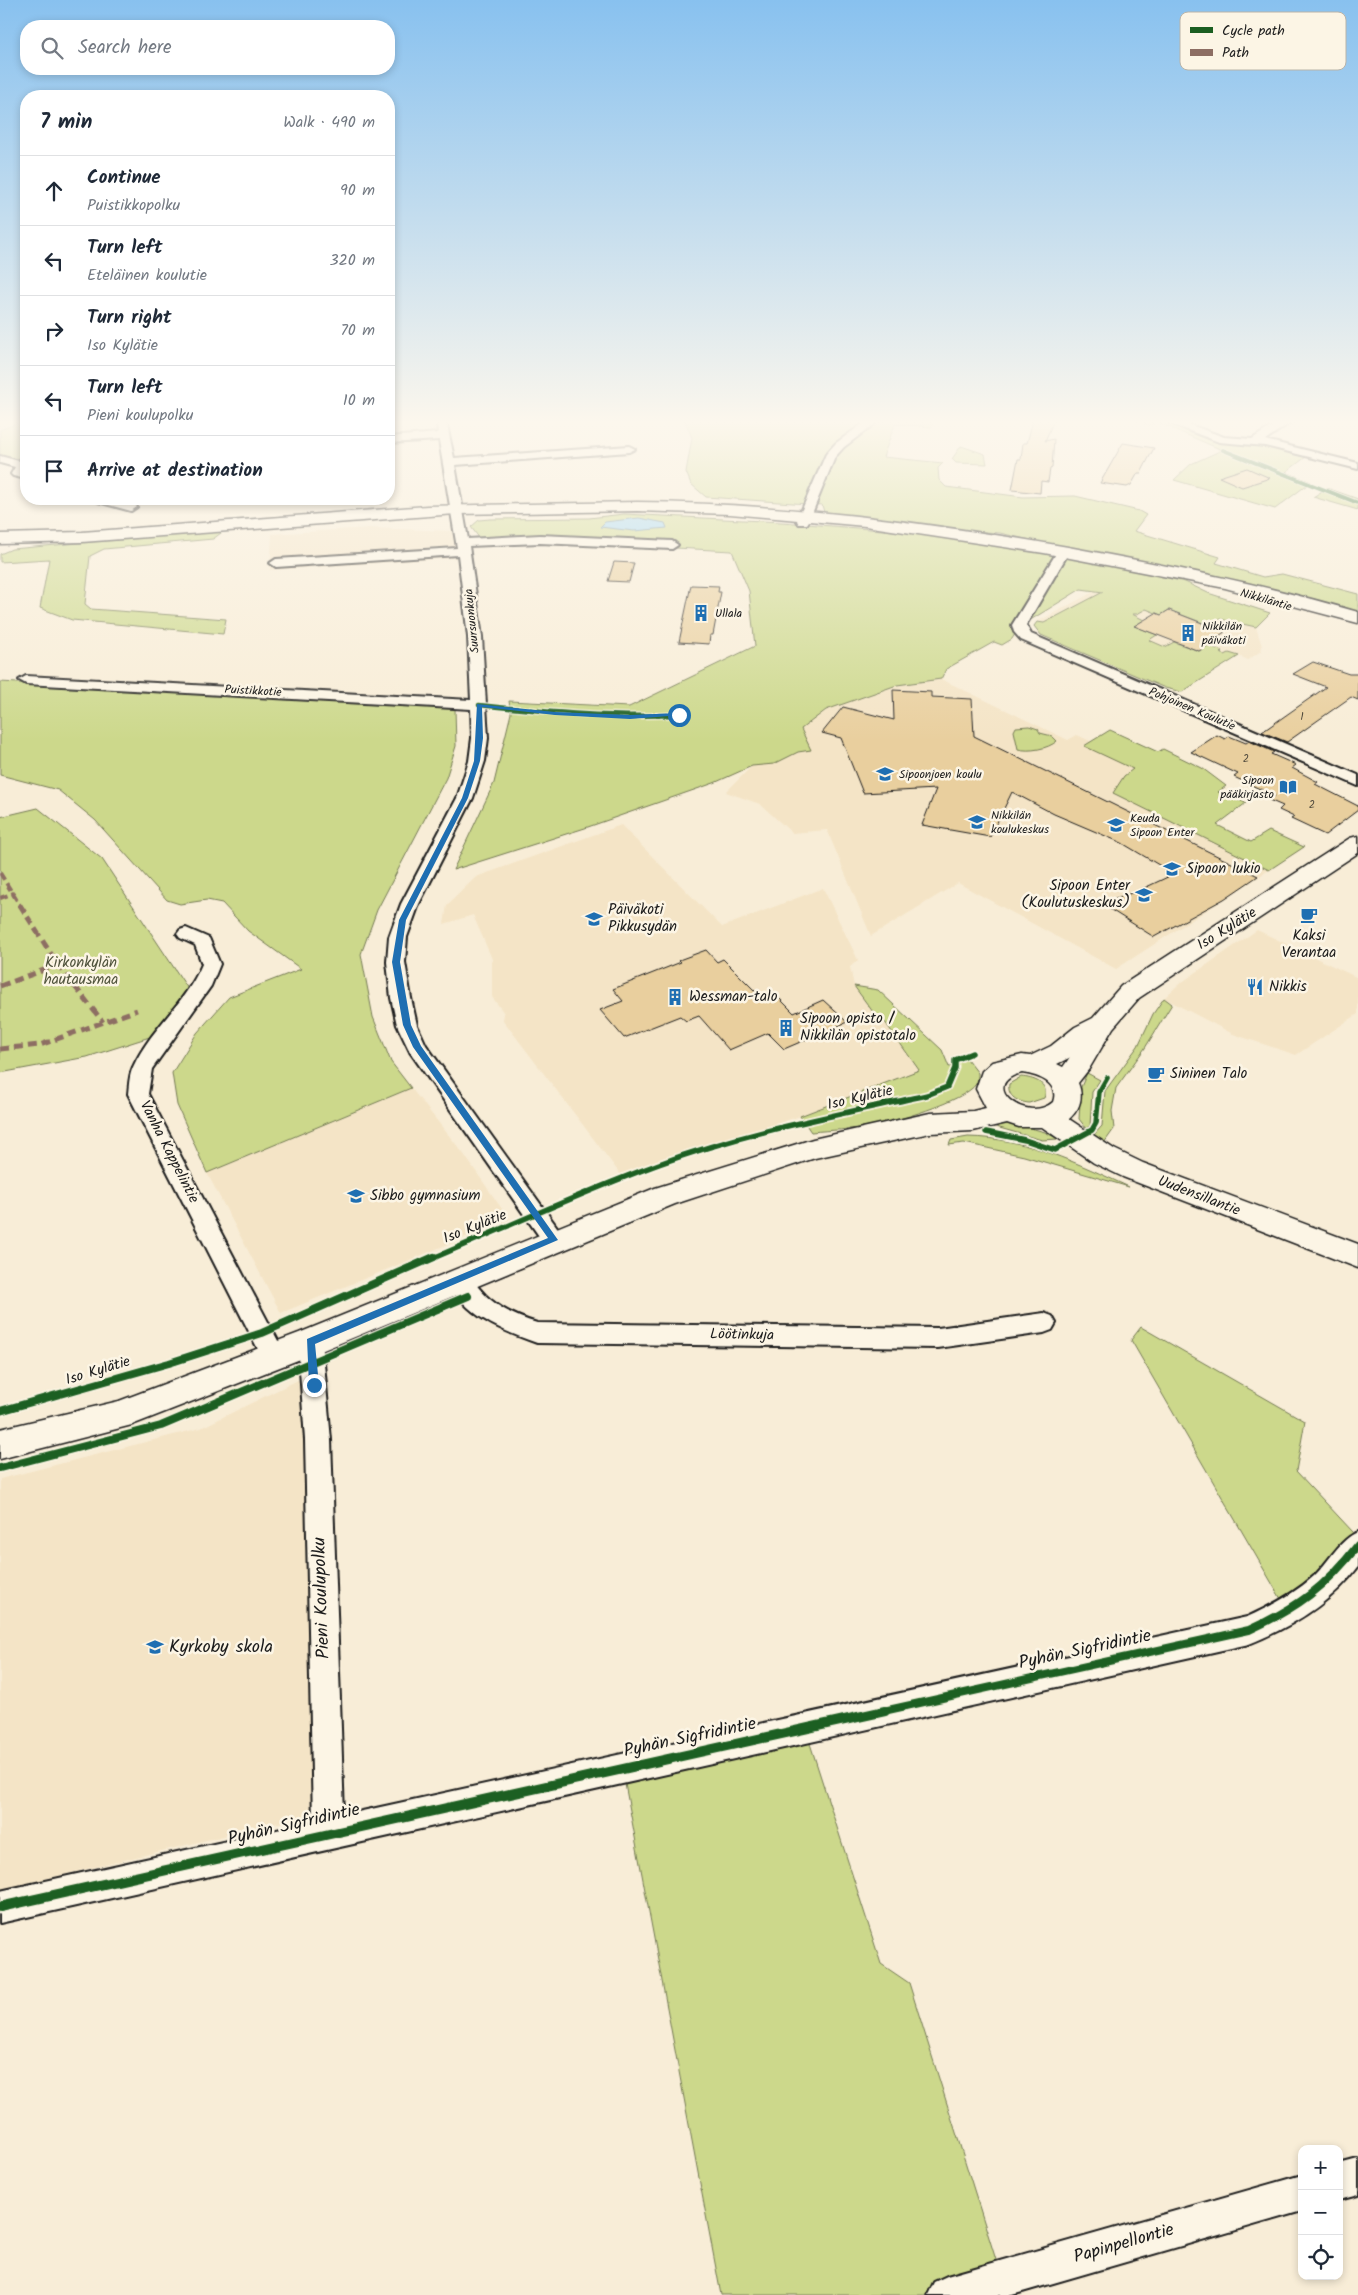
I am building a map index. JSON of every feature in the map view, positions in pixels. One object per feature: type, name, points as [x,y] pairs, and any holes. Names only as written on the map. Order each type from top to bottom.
[{"type":"street","name":"Nikkiläntie","points":[[0,539],[82,537],[215,527]]},
{"type":"street","name":"Suursuonkuja","points":[[461,527],[475,637],[480,705],[480,738],[474,770],[465,798],[402,920],[396,962],[407,1025],[417,1047],[554,1240]]},
{"type":"street","name":"Nikkiläntie","points":[[895,527],[1063,552],[1174,573],[1293,598],[1358,618]]},
{"type":"street","name":"Nikkiläntie","points":[[0,548],[82,537]]},
{"type":"street","points":[[276,563],[464,547],[533,539],[672,545]]},
{"type":"street","name":"Pohjoinen Koulutie","points":[[1063,552],[1019,625],[1020,632],[1026,637],[1358,781]]},
{"type":"street","name":"Nikkiläntie","points":[[1174,573],[1358,626]]},
{"type":"street","name":"Puistikkotie","points":[[26,680],[480,705]]},
{"type":"street","name":"Iso Kylätie","points":[[1064,1082],[1080,1063],[1103,1023],[1130,992],[1356,847]]},
{"type":"street","name":"Vanha Kappelintie","points":[[186,934],[203,942],[211,964],[204,982],[171,1024],[142,1069],[138,1094],[274,1356]]},
{"type":"street","name":"Iso Kylätie","points":[[1033,1065],[1060,1052],[1084,1033],[1103,1023]]},
{"type":"street","points":[[0,1444],[121,1415],[274,1356],[312,1353],[459,1280],[554,1240],[665,1196],[813,1149],[930,1124],[973,1121],[1007,1113],[1027,1118],[1048,1118],[1060,1112],[1068,1101],[1068,1092],[1064,1082],[1055,1074],[1033,1065],[1011,1065],[1002,1068],[992,1076],[988,1089],[991,1098],[1007,1113]]},
{"type":"street","points":[[930,1124],[988,1089]]},
{"type":"street","name":"Uudensillantie","points":[[1048,1118],[1104,1156],[1133,1170],[1358,1256]]},
{"type":"street","name":"Löötinkuja","points":[[459,1280],[468,1296],[479,1306],[514,1326],[537,1333],[938,1338],[1044,1323]]},
{"type":"street","name":"Pieni Koulupolku","points":[[312,1353],[318,1440],[329,1832]]},
{"type":"street","name":"Pyhän Sigfridintie","points":[[0,1907],[329,1832],[1249,1630],[1288,1613],[1312,1597],[1335,1576],[1358,1545]]},
{"type":"street","points":[[1343,2181],[1358,2177]]},
{"type":"street","name":"Papinpellontie","points":[[947,2295],[1298,2194]]},
{"type":"shaded area","points":[[369,528],[455,531],[456,558],[270,570],[272,534]]},
{"type":"shaded area","points":[[1095,591],[1169,610],[1211,626],[1220,619],[1256,627],[1262,646],[1261,651],[1248,660],[1239,656],[1182,692],[1165,688],[1041,635],[1034,626],[1037,622]]},
{"type":"shaded area","name":"Nikkilän koulukeskus","points":[[941,679],[1068,740],[1077,735],[1146,766],[1114,793],[1269,870],[1116,969],[958,883],[871,936],[827,830],[792,833],[760,804],[726,792],[752,766],[774,764],[798,752],[811,750],[801,729],[826,710],[897,685]]},
{"type":"shaded area","points":[[621,825],[722,927],[823,888],[858,960],[850,967],[854,986],[873,1012],[885,1022],[919,1070],[800,1116],[621,1175],[503,1020],[504,1013],[492,997],[492,959],[473,915],[444,924],[447,905],[476,877]]},
{"type":"shaded area","points":[[1257,930],[1358,978],[1358,1014],[1296,1055],[1233,1034],[1164,998],[1178,985]]},
{"type":"shaded area","name":"Sibbo gymnasium","points":[[411,1088],[463,1153],[509,1219],[281,1313],[207,1173]]},
{"type":"shaded area","name":"Kyrkoby skola","points":[[306,1376],[311,1815],[0,1890],[0,1479],[201,1428]]},
{"type":"green space","points":[[471,527],[845,527],[931,534],[1097,562],[1185,582],[1208,593],[1270,613],[1256,627],[1220,619],[1211,626],[1169,610],[1161,615],[1146,609],[1137,614],[1132,614],[1144,620],[1135,626],[1157,635],[1149,640],[1165,647],[1174,642],[1199,651],[1208,645],[1222,651],[1220,653],[1225,655],[1229,653],[1239,656],[1182,692],[1165,688],[1041,635],[1034,626],[1037,622],[1044,623],[1103,592],[1081,589],[1019,627],[1012,639],[1002,645],[994,642],[946,669],[941,679],[897,685],[826,710],[801,729],[811,750],[798,752],[774,764],[752,766],[714,783],[585,828],[453,870],[494,783],[511,713],[509,701],[629,707],[755,646],[749,591],[732,551],[675,548],[676,541],[541,535],[480,539]]},
{"type":"green space","points":[[936,527],[1137,527],[1134,531],[1220,557],[1216,563],[1263,577],[1282,574],[1358,594],[1358,616],[1000,533]]},
{"type":"green space","points":[[225,530],[213,539],[104,549],[90,556],[85,604],[91,609],[226,619],[223,634],[72,620],[40,608],[49,559],[0,562],[0,554],[12,549]]},
{"type":"green space","points":[[0,682],[455,708],[456,746],[446,778],[377,910],[361,954],[373,1017],[391,1062],[411,1088],[207,1173],[177,1105],[172,1073],[197,1033],[229,997],[301,969],[248,931],[222,903],[207,900],[180,904],[167,900],[95,820],[58,790],[0,775]]},
{"type":"green space","points":[[1029,726],[1038,729],[1040,733],[1052,736],[1057,741],[1049,746],[1038,749],[1018,749],[1014,731],[1016,727]]},
{"type":"green space","points":[[1110,730],[1158,752],[1163,749],[1202,768],[1226,786],[1218,792],[1246,803],[1217,825],[1251,842],[1269,831],[1304,847],[1269,870],[1113,793],[1124,776],[1133,769],[1084,746]]},
{"type":"green space","name":"Kirkonkylän hautausmaa","points":[[38,808],[102,859],[190,992],[153,1036],[87,1057],[0,1073],[0,817]]},
{"type":"green space","points":[[854,986],[878,990],[942,1050],[949,1067],[967,1059],[978,1073],[976,1084],[969,1091],[958,1097],[910,1116],[862,1127],[811,1132],[800,1116],[919,1070],[885,1022],[873,1012]]},
{"type":"green space","points":[[1164,998],[1172,1004],[1145,1048],[1116,1088],[1112,1111],[1114,1129],[1104,1143],[1092,1137],[1102,1126],[1105,1091],[1138,1046],[1153,1014]]},
{"type":"green space","points":[[1087,1073],[1100,1080],[1092,1092],[1090,1126],[1086,1128],[1079,1119],[1081,1087]]},
{"type":"green space","points":[[1021,1077],[1035,1080],[1043,1085],[1045,1089],[1044,1098],[1029,1103],[1014,1098],[1010,1092],[1009,1084]]},
{"type":"green space","points":[[1008,1122],[1045,1132],[1058,1139],[1042,1140],[989,1125]]},
{"type":"green space","points":[[968,1137],[1010,1142],[1051,1153],[1129,1187],[1024,1156],[964,1143],[949,1145],[951,1140]]},
{"type":"green space","points":[[1141,1327],[1305,1421],[1296,1471],[1353,1532],[1329,1567],[1281,1599],[1131,1340]]},
{"type":"green space","points":[[805,1728],[881,1964],[909,1983],[1002,2279],[947,2295],[721,2295],[622,1768]]},
{"type":"water","points":[[601,527],[667,528],[634,531]]},
{"type":"building","points":[[614,562],[634,563],[629,582],[608,581]]},
{"type":"building","name":"Ullala","points":[[691,585],[719,586],[718,592],[721,592],[713,635],[710,635],[709,644],[679,642]]},
{"type":"building","name":"Nikkilän päiväkoti","points":[[1169,610],[1225,632],[1217,637],[1220,638],[1199,651],[1134,626],[1156,613],[1161,615]]},
{"type":"building","points":[[1313,662],[1349,674],[1358,674],[1358,700],[1351,697],[1287,742],[1262,732],[1326,687],[1293,674]]},
{"type":"building","points":[[893,690],[931,692],[931,697],[972,699],[974,736],[1258,876],[1224,899],[1154,937],[1100,903],[1138,891],[1174,874],[1122,843],[1054,814],[1012,792],[990,837],[922,825],[936,789],[863,793],[841,738],[822,733],[843,707],[894,720]]},
{"type":"building","name":"Sipoon pääkirjasto","points":[[1217,735],[1225,739],[1229,736],[1246,743],[1249,741],[1274,752],[1271,754],[1296,765],[1292,768],[1318,782],[1315,784],[1358,806],[1358,810],[1325,835],[1291,819],[1294,817],[1279,810],[1283,806],[1269,800],[1275,796],[1234,777],[1238,774],[1191,752]]},
{"type":"building","points":[[706,950],[717,962],[723,959],[765,1001],[777,996],[794,1013],[823,1000],[847,1022],[784,1049],[768,1033],[729,1050],[699,1016],[686,1021],[680,1016],[624,1038],[600,1010],[623,1001],[613,989]]},
{"type":"marked path","points":[[0,873],[58,965],[103,1022]]},
{"type":"marked path","points":[[0,898],[14,893]]},
{"type":"marked path","points":[[0,986],[58,965]]},
{"type":"marked path","points":[[0,1049],[40,1045],[137,1010]]},
{"type":"cycle path","points":[[479,705],[555,713],[631,717],[679,715]]},
{"type":"cycle path","points":[[0,1411],[169,1363],[262,1333],[411,1267],[659,1164],[715,1146],[791,1126],[927,1095],[947,1087],[955,1068],[955,1060],[972,1053]]},
{"type":"cycle path","points":[[986,1132],[1025,1140],[1055,1150],[1092,1130],[1096,1123],[1099,1092],[1107,1078]]},
{"type":"cycle path","points":[[0,1468],[161,1426],[468,1296]]},
{"type":"cycle path","points":[[0,1907],[1249,1630],[1298,1605],[1311,1596],[1323,1586],[1358,1545]]},
{"type":"place","name":"Ullala","points":[[701,613]]},
{"type":"place","name":"Nikkilän päiväkoti","points":[[1188,633]]},
{"type":"place","name":"Sipoonjoen koulu","points":[[885,774]]},
{"type":"place","name":"Sipoon pääkirjasto","points":[[1288,787]]},
{"type":"place","name":"Nikkilän koulukeskus","points":[[977,822]]},
{"type":"place","name":"Keuda Sipoon Enter","points":[[1116,825]]},
{"type":"place","name":"Sipoon lukio","points":[[1172,869]]},
{"type":"place","name":"Sipoon Enter (Koulutuskeskus)","points":[[1144,895]]},
{"type":"place","name":"Kaksi Verantaa","points":[[1309,915]]},
{"type":"place","name":"Päiväkoti Pikkusydän","points":[[594,919]]},
{"type":"place","name":"Nikkis","points":[[1255,987]]},
{"type":"place","name":"Wessman-talo","points":[[675,997]]},
{"type":"place","name":"Sipoon opisto / Nikkilän opistotalo","points":[[786,1028]]},
{"type":"place","name":"Sininen Talo","points":[[1156,1074]]},
{"type":"place","name":"Sibbo gymnasium","points":[[356,1196]]},
{"type":"place","name":"Kyrkoby skola","points":[[155,1647]]},
{"type":"route","points":[[314,1385],[310,1342],[554,1240],[417,1047],[407,1025],[396,962],[398,937],[402,920],[465,798],[477,761],[480,738],[480,705],[555,713],[630,717],[679,715]]}]
